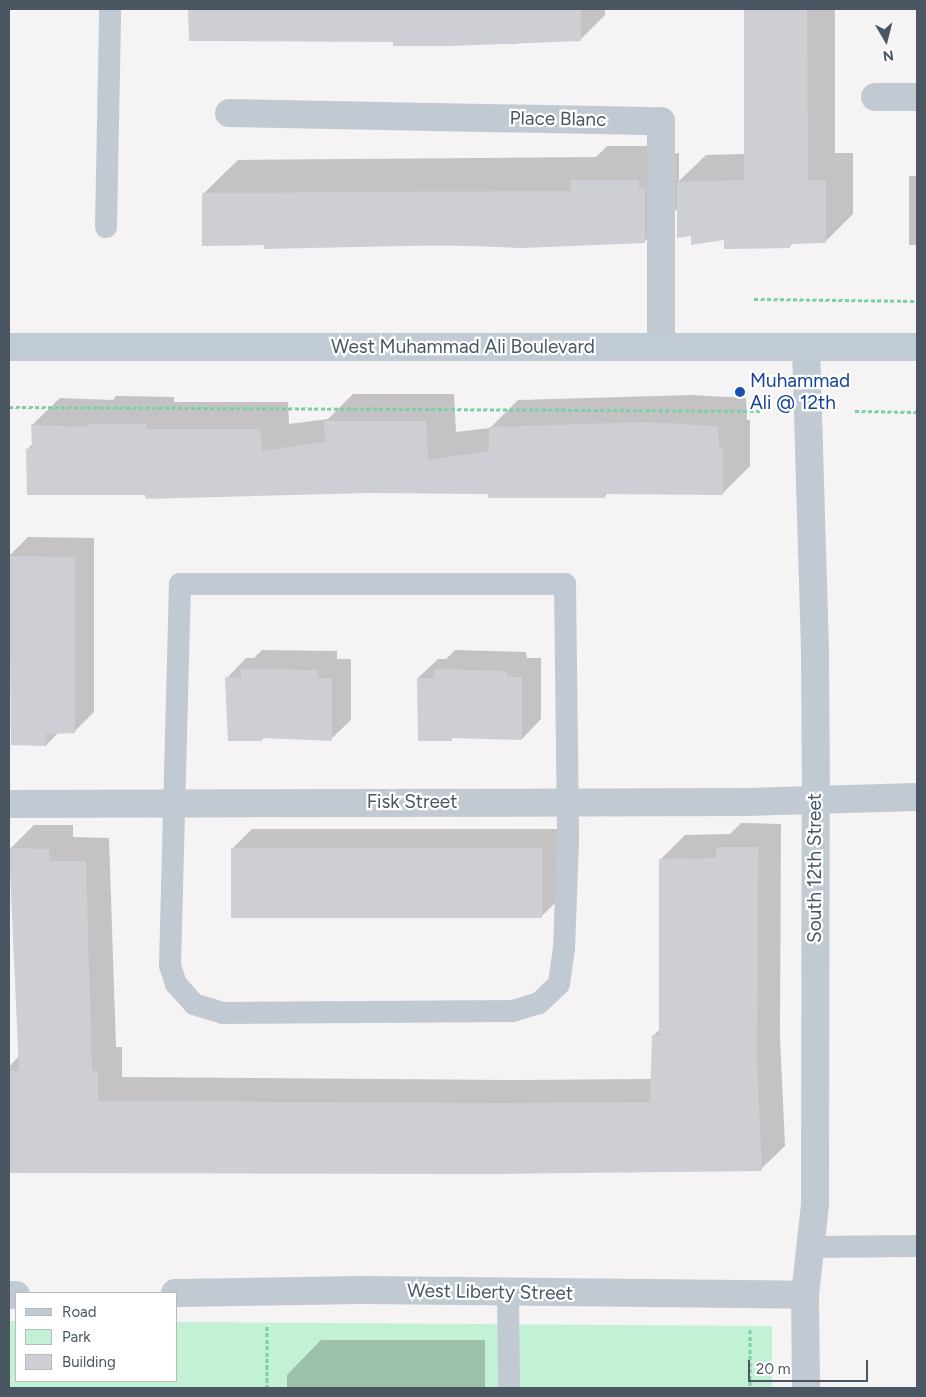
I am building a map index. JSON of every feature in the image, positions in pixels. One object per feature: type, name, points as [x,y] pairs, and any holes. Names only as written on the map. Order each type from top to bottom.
[{"type":"main road","name":"West Muhammad Ali Boulevard","points":[[9,347],[917,347]]},
{"type":"street","points":[[875,97],[917,97]]},
{"type":"street","name":"Place Blanc","points":[[229,113],[661,121],[662,346]]},
{"type":"street","name":"South 12th Street","points":[[806,347],[815,630],[816,798],[815,1204],[805,1295],[806,1388]]},
{"type":"street","name":"Fisk Street","points":[[9,804],[568,802],[917,796]]},
{"type":"street","name":"West Liberty Street","points":[[178,1293],[508,1292],[805,1295]]},
{"type":"lane","points":[[106,227],[110,9]]},
{"type":"lane","points":[[180,584],[565,584],[568,802],[564,948],[559,984],[539,1003],[512,1011],[364,1014],[223,1013],[194,1004],[176,984],[170,965],[173,803],[180,584]]},
{"type":"lane","points":[[810,1247],[917,1246]]},
{"type":"lane","points":[[508,1292],[509,1388]]},
{"type":"path","points":[[754,299],[917,302]]},
{"type":"path","points":[[9,406],[763,411]]},
{"type":"path","points":[[855,411],[917,412]]},
{"type":"path","points":[[267,1323],[267,1388]]},
{"type":"green space","points":[[9,1321],[15,1321],[15,1382],[178,1382],[178,1322],[772,1326],[772,1388],[9,1388]]},
{"type":"building","points":[[188,9],[581,9],[581,41],[393,46],[393,42],[189,41]]},
{"type":"building","points":[[744,9],[807,9],[808,180],[826,180],[826,243],[790,244],[790,248],[724,249],[724,240],[691,245],[691,236],[677,238],[677,182],[744,180]]},
{"type":"building","points":[[571,180],[639,180],[639,188],[645,187],[645,243],[521,248],[448,245],[264,249],[264,245],[202,246],[202,193],[571,191]]},
{"type":"building","points":[[324,421],[426,421],[428,460],[489,451],[489,427],[644,422],[718,426],[719,447],[723,447],[723,495],[604,494],[605,498],[488,498],[488,494],[368,493],[146,499],[145,495],[27,495],[26,449],[32,448],[31,425],[87,427],[87,424],[146,424],[146,429],[260,429],[262,451],[325,442]]},
{"type":"building","points":[[9,556],[75,557],[75,733],[46,734],[47,746],[11,745]]},
{"type":"building","points":[[241,669],[318,670],[318,678],[332,678],[332,741],[262,738],[262,741],[228,741],[225,677],[241,678]]},
{"type":"building","points":[[434,669],[507,671],[508,677],[522,677],[522,740],[452,738],[452,741],[418,741],[417,678],[434,678]]},
{"type":"building","points":[[716,847],[758,847],[757,1062],[762,1171],[491,1174],[9,1173],[9,1071],[19,1071],[9,848],[49,849],[50,861],[86,861],[92,1071],[98,1071],[98,1101],[491,1103],[650,1102],[652,1035],[659,1036],[659,859],[716,858]]},
{"type":"building","points":[[231,848],[542,848],[542,918],[231,918]]},
{"type":"place","name":"Muhammad Ali @ 12th","points":[[740,392]]}]
